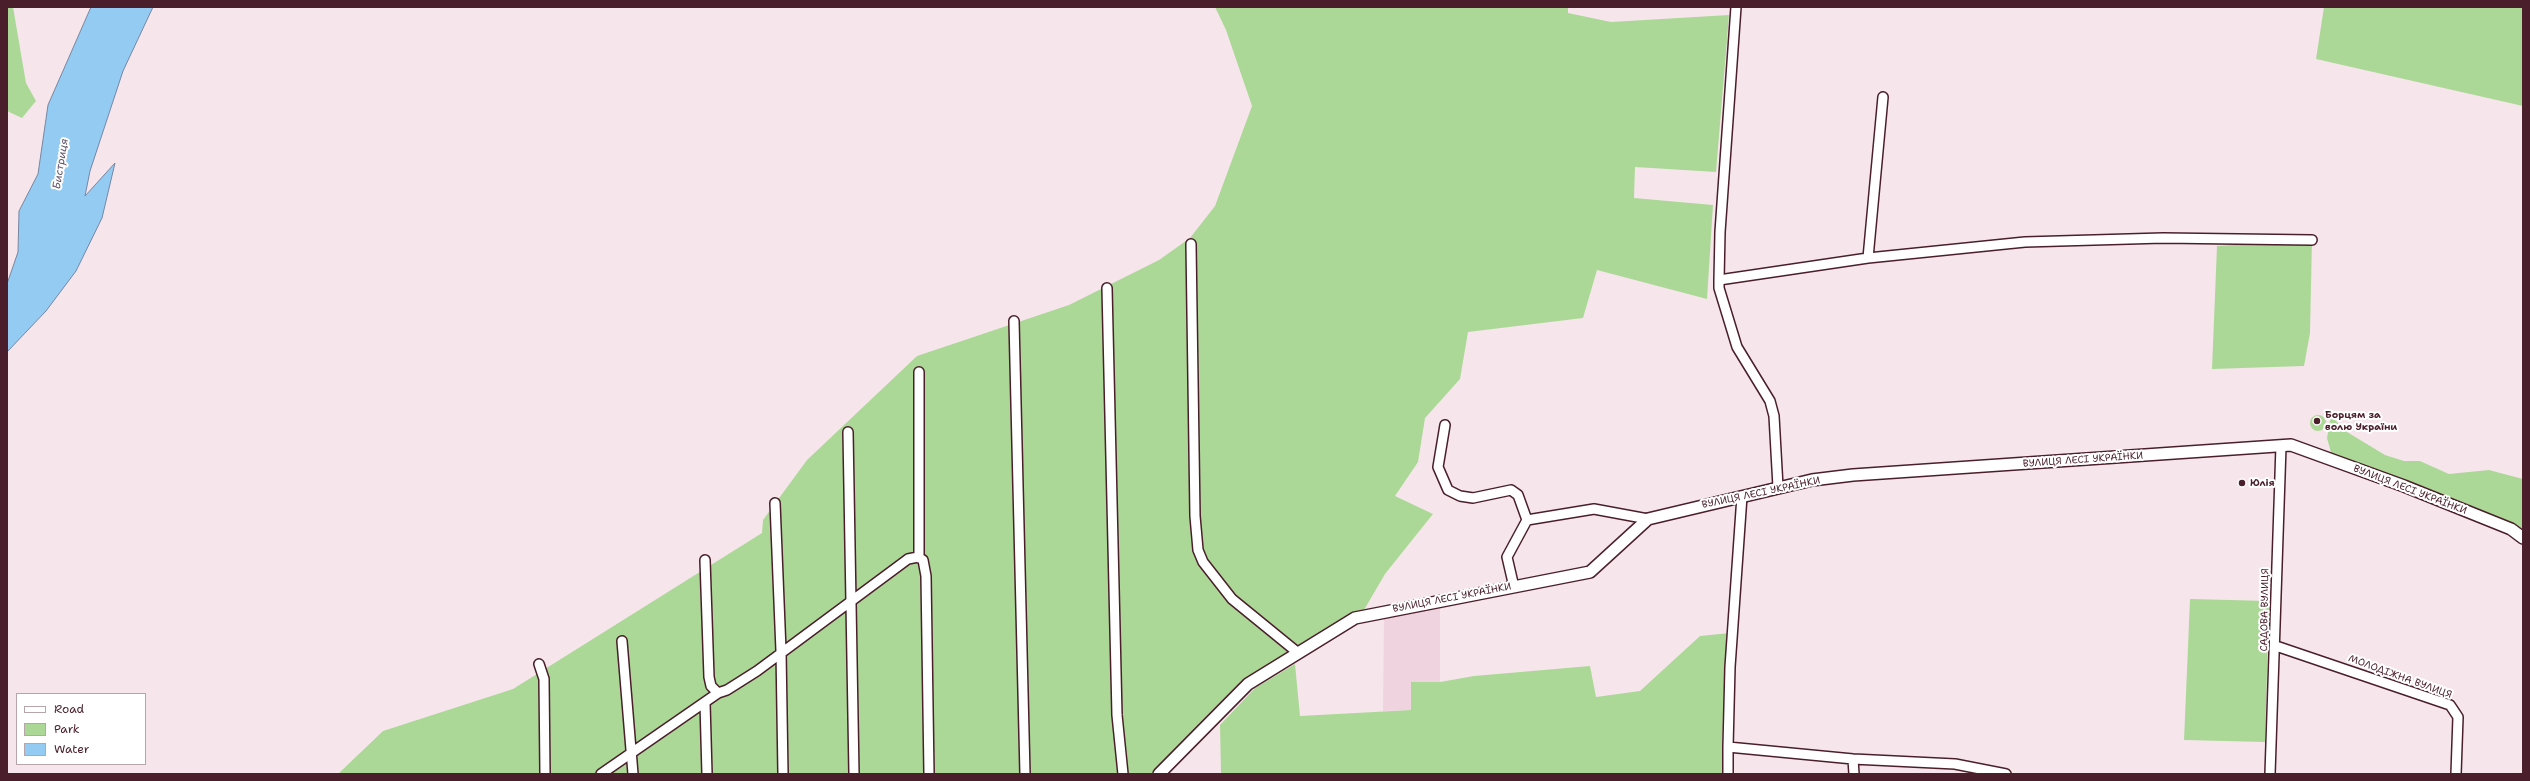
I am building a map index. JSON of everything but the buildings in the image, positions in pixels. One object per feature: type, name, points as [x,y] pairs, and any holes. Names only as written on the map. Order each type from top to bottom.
[{"type":"street","points":[[1736,7],[1720,232],[1719,280],[1737,347],[1770,401],[1774,416],[1778,487]]},
{"type":"street","points":[[1868,258],[1883,97]]},
{"type":"street","points":[[1719,280],[1868,258],[2025,242],[2164,238],[2312,240]]},
{"type":"street","points":[[1191,244],[1195,516],[1198,550],[1203,562],[1232,599],[1297,652]]},
{"type":"street","points":[[1107,288],[1117,714],[1122,774]]},
{"type":"street","points":[[1014,321],[1025,774]]},
{"type":"street","points":[[919,372],[919,558]]},
{"type":"street","points":[[1445,425],[1438,468],[1448,490],[1460,496],[1473,498],[1511,490],[1518,495],[1527,520],[1507,557],[1514,587]]},
{"type":"street","points":[[848,432],[854,774]]},
{"type":"street","name":"ВУЛИЦЯ ЛЕСІ УКРАЇНКИ","points":[[1159,774],[1248,684],[1297,652],[1355,618],[1364,614],[1590,572],[1648,519],[1778,487],[1853,475],[2291,445],[2404,486],[2511,529],[2523,538]]},
{"type":"street","name":"САДОВА ВУЛИЦЯ","points":[[2270,774],[2276,646],[2281,446]]},
{"type":"street","points":[[1728,774],[1730,667],[1742,496]]},
{"type":"street","points":[[775,503],[781,651],[783,774]]},
{"type":"street","points":[[1527,520],[1594,509],[1648,519]]},
{"type":"street","points":[[601,774],[632,755],[718,693],[727,690],[757,671],[781,651],[912,557],[919,558],[925,564],[926,576],[929,774]]},
{"type":"street","points":[[705,560],[709,677],[712,686],[718,693]]},
{"type":"street","points":[[622,641],[633,774]]},
{"type":"street","name":"МОЛОДІЖНА ВУЛИЦЯ","points":[[2276,646],[2450,705],[2458,718],[2456,774]]},
{"type":"street","points":[[539,664],[544,679],[545,774]]},
{"type":"street","points":[[705,703],[706,774]]},
{"type":"street","points":[[1728,747],[1853,759],[1955,764],[2006,774]]},
{"type":"street","points":[[1853,759],[1854,774]]},
{"type":"shaded area","points":[[1440,606],[1440,682],[1411,682],[1411,710],[1383,711],[1384,614]]},
{"type":"green space","points":[[7,7],[13,7],[26,83],[36,101],[22,118],[7,111]]},
{"type":"green space","points":[[1215,7],[1568,7],[1568,13],[1611,22],[1729,15],[1716,172],[1635,167],[1634,198],[1713,205],[1707,299],[1597,270],[1583,318],[1468,332],[1460,379],[1425,418],[1418,462],[1395,496],[1433,514],[1385,574],[1364,610],[1258,676],[1156,774],[338,774],[383,731],[513,689],[762,533],[763,520],[807,460],[917,356],[1069,305],[1159,260],[1190,238],[1215,206],[1252,106],[1226,30]]},
{"type":"green space","points":[[2324,7],[2523,7],[2523,106],[2316,59]]},
{"type":"green space","points":[[2312,240],[2310,333],[2304,366],[2212,369],[2217,246]]},
{"type":"green space","points":[[2318,415],[2325,420],[2326,423],[2321,430],[2318,431],[2311,426],[2310,423],[2315,416]]},
{"type":"green space","points":[[2331,416],[2347,432],[2385,455],[2404,461],[2420,461],[2449,474],[2489,470],[2523,479],[2523,530],[2496,516],[2332,456],[2327,438]]},
{"type":"green space","points":[[2190,599],[2269,601],[2265,742],[2184,740]]},
{"type":"green space","points":[[1730,633],[1723,714],[1722,774],[1221,774],[1220,725],[1255,688],[1295,664],[1300,716],[1411,710],[1411,682],[1440,682],[1474,676],[1590,666],[1596,697],[1640,691],[1700,636]]},
{"type":"water","name":"Бистриця","points":[[91,7],[153,7],[123,71],[90,171],[85,196],[115,163],[102,218],[76,271],[46,311],[7,352],[7,284],[18,252],[19,211],[38,174],[48,105]]},
{"type":"place","name":"Борцям за волю України","points":[[2317,421]]},
{"type":"place","name":"Юлія","points":[[2242,483]]}]
